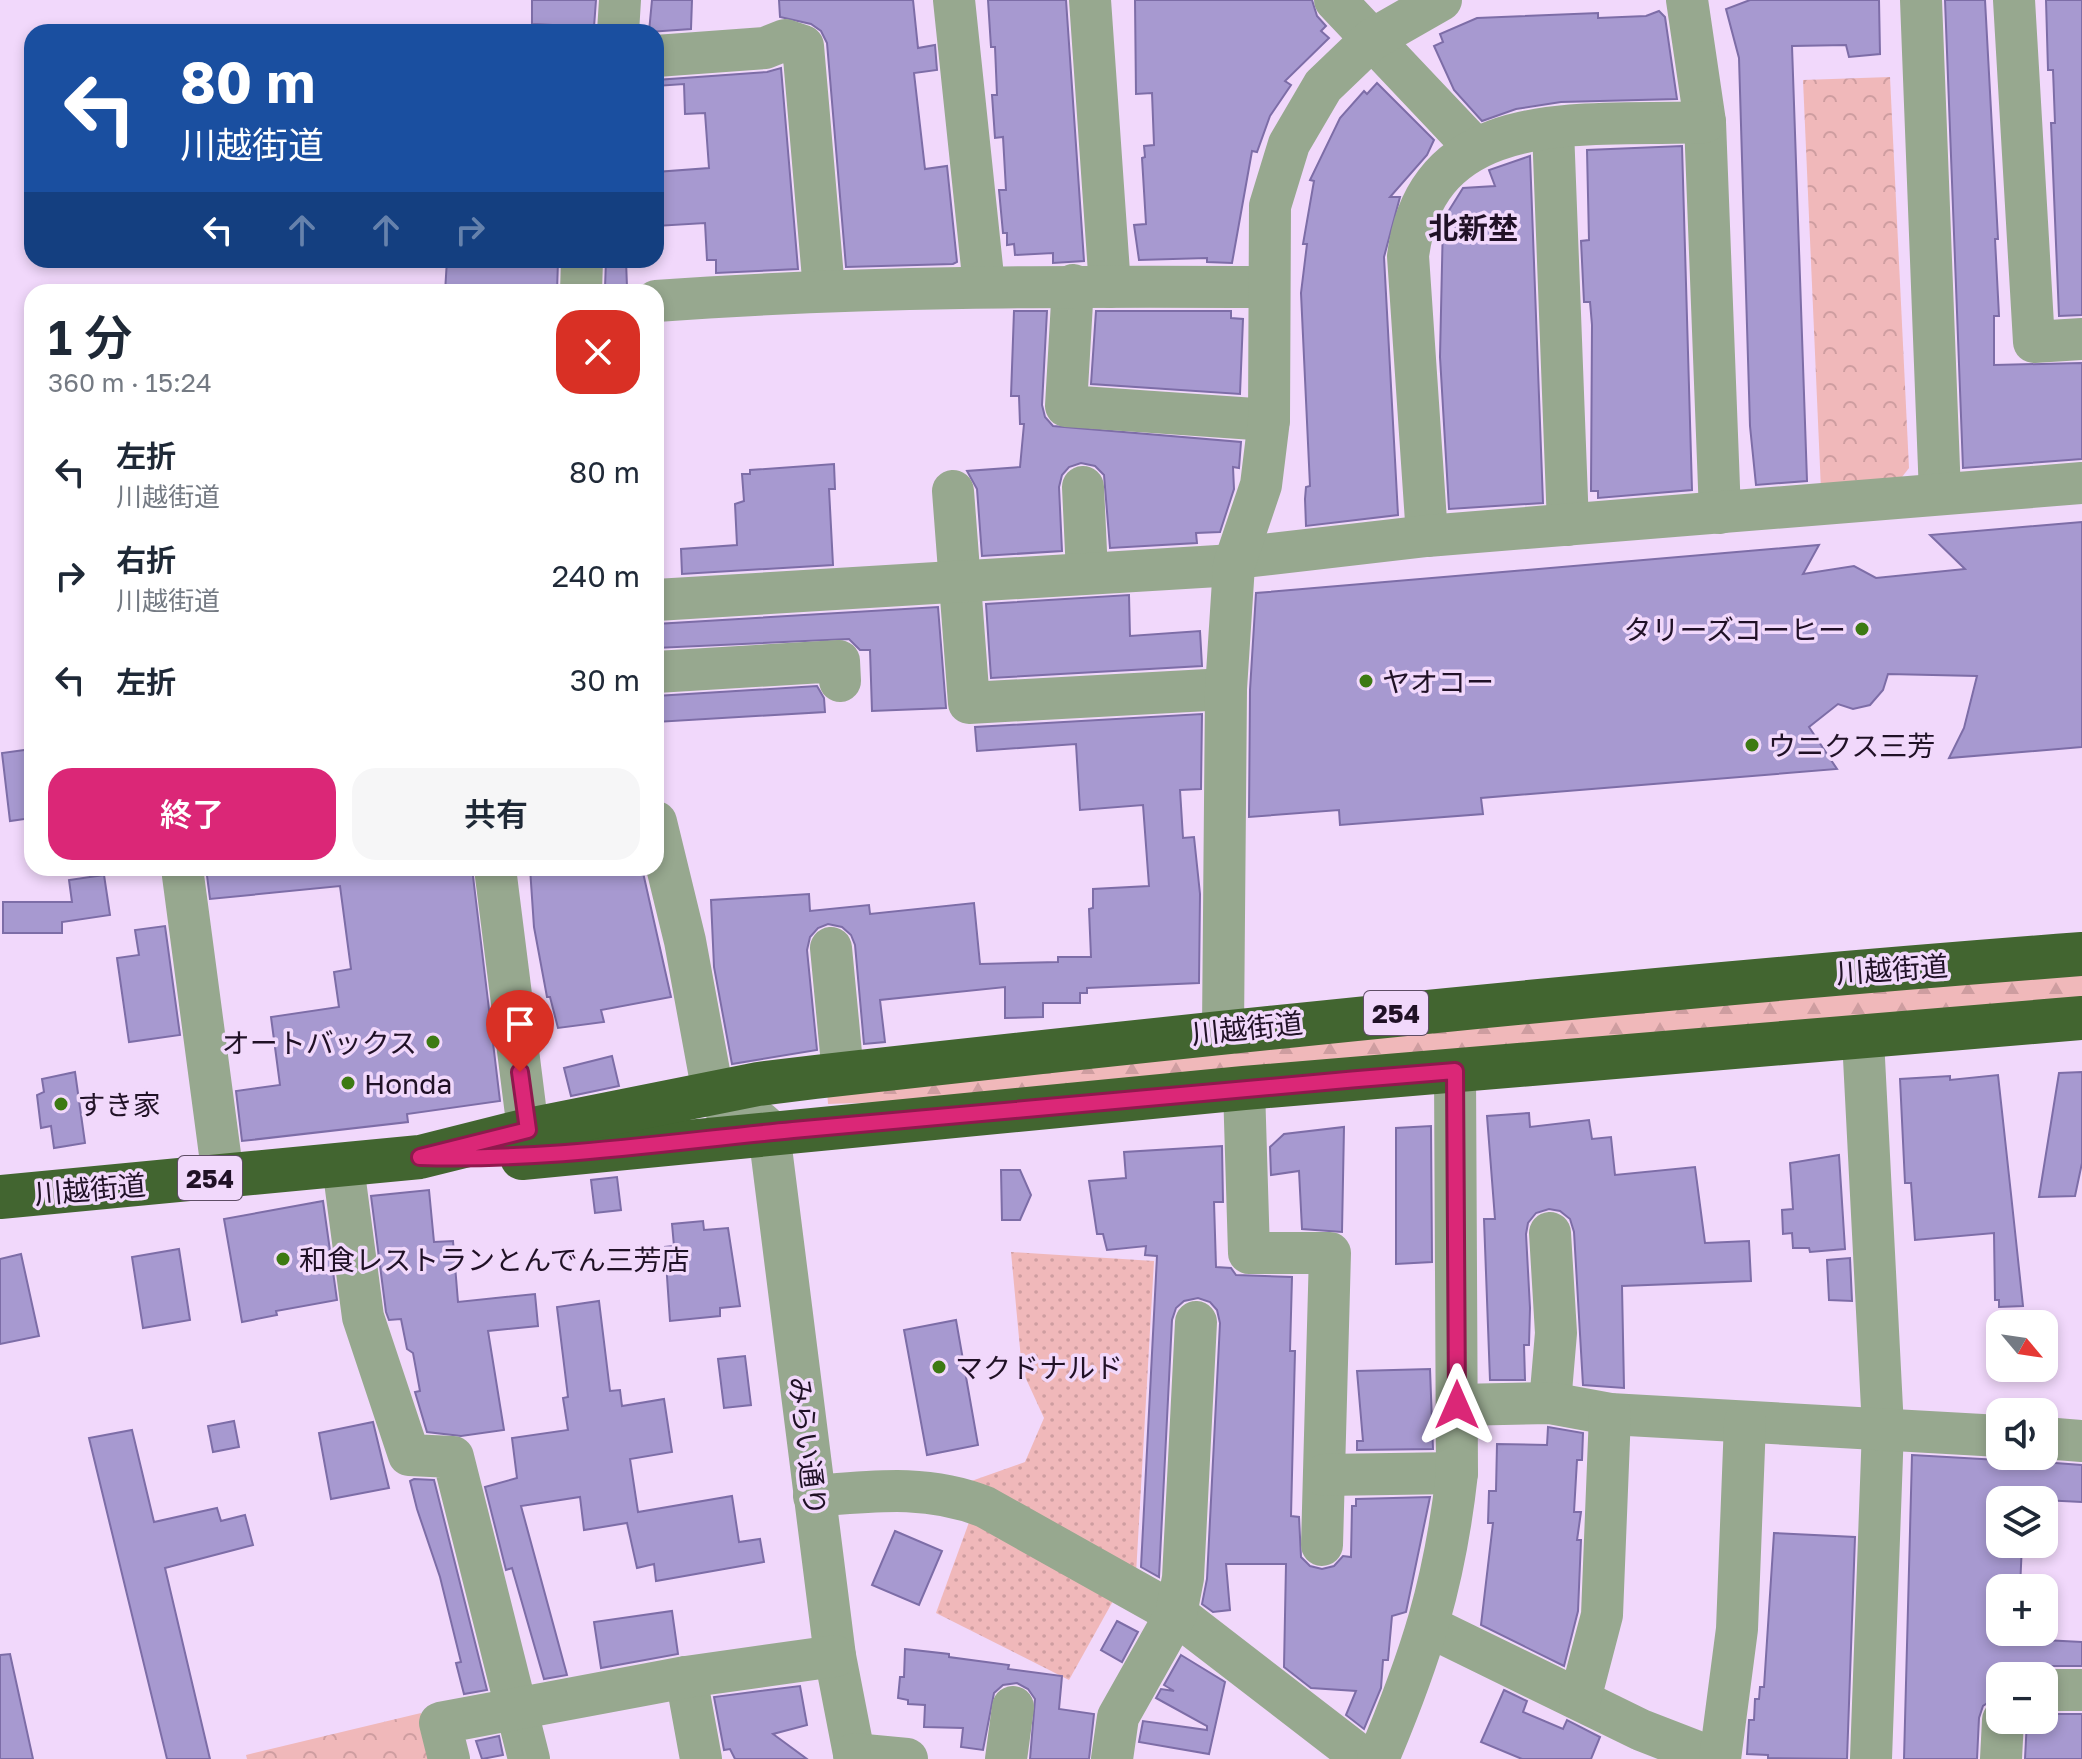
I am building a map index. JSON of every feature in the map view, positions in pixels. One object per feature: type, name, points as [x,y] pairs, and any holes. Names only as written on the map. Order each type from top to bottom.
[{"type":"highway","name":"川越街道","points":[[0,1197],[420,1157],[528,1130],[713,1093],[843,1074],[1223,1030],[1719,982],[2082,954]]},
{"type":"highway","name":"川越街道","points":[[420,1157],[499,1159],[1244,1088],[1863,1039],[2082,1018]]},
{"type":"street","points":[[618,24],[620,0]]},
{"type":"street","points":[[954,0],[984,286]]},
{"type":"street","points":[[1090,0],[1092,286],[1066,406],[1269,420]]},
{"type":"street","points":[[1335,0],[1474,147]]},
{"type":"street","points":[[1223,1030],[1226,689],[1235,561],[1261,485],[1269,420],[1267,287],[1270,206],[1289,144],[1323,86],[1371,40],[1441,0]]},
{"type":"street","points":[[1687,0],[1705,122],[1720,513]]},
{"type":"street","points":[[1921,0],[1940,494]]},
{"type":"street","points":[[2014,0],[2034,342],[2082,339]]},
{"type":"street","points":[[664,55],[765,48],[785,40],[803,46],[824,290]]},
{"type":"street","points":[[1427,536],[1408,256],[1411,235],[1425,196],[1447,167],[1474,147],[1514,133],[1705,122]]},
{"type":"street","points":[[1553,129],[1568,525]]},
{"type":"street","points":[[664,300],[824,290],[984,286],[1267,287]]},
{"type":"street","points":[[664,599],[1235,561],[1427,536],[2082,483]]},
{"type":"street","points":[[1083,487],[1087,573]]},
{"type":"street","points":[[953,491],[969,703],[1226,689]]},
{"type":"street","points":[[664,672],[839,661],[840,681]]},
{"type":"street","points":[[664,855],[685,941],[713,1093],[727,1109],[764,1123],[769,1132]]},
{"type":"street","points":[[183,876],[223,1177]]},
{"type":"street","points":[[496,876],[528,1130]]},
{"type":"street","points":[[831,948],[843,1074]]},
{"type":"street","points":[[1863,1039],[1883,1428],[1871,1759]]},
{"type":"street","points":[[1378,1759],[1430,1627],[1446,1561],[1457,1473],[1455,1071]]},
{"type":"street","points":[[1244,1088],[1249,1253],[1330,1253],[1322,1545]]},
{"type":"street","name":"みらい通り","points":[[769,1132],[835,1656],[854,1756]]},
{"type":"street","points":[[343,1166],[363,1317],[409,1455],[453,1457],[529,1759]]},
{"type":"street","points":[[1550,1233],[1556,1333],[1550,1403]]},
{"type":"street","points":[[1112,1759],[1118,1717],[1176,1614],[1183,1578],[1196,1322]]},
{"type":"street","points":[[1457,1405],[1550,1403],[1610,1414],[1986,1435]]},
{"type":"street","points":[[1580,1699],[1602,1615],[1610,1414]]},
{"type":"street","points":[[1430,1627],[1641,1730],[1718,1759],[1737,1629],[1745,1422]]},
{"type":"street","points":[[2058,1439],[2082,1441]]},
{"type":"street","points":[[1324,1475],[1457,1473]]},
{"type":"street","points":[[814,1496],[894,1489],[955,1495],[999,1514],[1176,1614],[1364,1759]]},
{"type":"street","points":[[449,1759],[440,1723],[686,1677],[835,1656]]},
{"type":"street","points":[[686,1677],[701,1759]]},
{"type":"street","points":[[2058,1690],[2082,1690]]},
{"type":"street","points":[[1006,1759],[1013,1707]]},
{"type":"street","points":[[2001,1759],[2002,1734]]},
{"type":"street","points":[[854,1756],[907,1759]]},
{"type":"green space","points":[[1890,77],[1909,468],[1895,486],[1821,490],[1803,80]]},
{"type":"green space","points":[[2082,966],[2082,1005],[887,1102],[828,1104],[827,1090]]},
{"type":"green space","points":[[1011,1252],[1154,1261],[1136,1574],[963,1484],[1025,1462],[1044,1418],[1022,1370]]},
{"type":"green space","points":[[972,1514],[1118,1592],[1069,1680],[936,1613]]},
{"type":"green space","points":[[421,1713],[433,1759],[247,1759],[246,1755]]},
{"type":"building","points":[[532,0],[596,0],[594,24],[532,24]]},
{"type":"building","points":[[652,0],[692,0],[691,29],[664,31],[664,24],[650,24]]},
{"type":"building","points":[[779,0],[913,0],[918,48],[935,45],[937,70],[914,73],[925,169],[947,166],[957,262],[846,267],[827,43],[821,31],[811,24],[780,17]]},
{"type":"building","points":[[988,0],[1066,0],[1084,261],[1053,263],[1053,253],[1015,255],[1014,244],[1007,245],[999,190],[1006,190],[1003,137],[995,138],[992,95],[997,95],[995,47],[991,47]]},
{"type":"building","points":[[1135,0],[1312,0],[1317,16],[1326,26],[1321,31],[1329,38],[1285,81],[1291,85],[1270,116],[1257,152],[1252,151],[1232,263],[1207,262],[1207,258],[1139,260],[1134,225],[1146,224],[1142,158],[1145,157],[1144,146],[1154,145],[1152,93],[1136,94]]},
{"type":"building","points":[[1750,0],[1879,0],[1880,54],[1849,57],[1846,45],[1792,46],[1807,481],[1756,485],[1750,426],[1739,58],[1726,9]]},
{"type":"building","points":[[1945,0],[1985,0],[1998,239],[1995,239],[1999,316],[1994,316],[1994,365],[2082,363],[2082,459],[1963,468]]},
{"type":"building","points":[[2046,0],[2082,0],[2082,315],[2059,316],[2051,123],[2055,123],[2053,70],[2048,70]]},
{"type":"building","points":[[1659,11],[1665,17],[1677,99],[1561,102],[1516,109],[1482,121],[1454,90],[1434,46],[1443,42],[1440,34],[1477,18],[1598,13],[1598,18],[1646,16]]},
{"type":"building","points":[[781,68],[798,269],[716,273],[716,260],[707,260],[705,223],[664,226],[664,171],[709,168],[705,113],[685,114],[684,84],[664,85],[664,79],[767,72]]},
{"type":"building","points":[[1377,83],[1434,140],[1427,155],[1390,197],[1400,197],[1384,257],[1398,515],[1306,526],[1306,487],[1310,486],[1301,293],[1307,244],[1303,244],[1314,181],[1310,180],[1340,118],[1364,91],[1367,94]]},
{"type":"building","points":[[1682,146],[1692,490],[1598,498],[1598,491],[1591,491],[1592,325],[1590,302],[1584,302],[1581,241],[1589,240],[1587,150]]},
{"type":"building","points":[[1530,156],[1543,503],[1449,509],[1440,357],[1443,220],[1463,188],[1495,186],[1489,170]]},
{"type":"building","points":[[446,268],[558,268],[557,284],[446,284]]},
{"type":"building","points":[[606,268],[626,268],[627,284],[605,284]]},
{"type":"building","points":[[1014,311],[1047,311],[1042,405],[1045,417],[1053,426],[1241,442],[1239,468],[1233,467],[1234,489],[1220,532],[1196,533],[1197,543],[1110,548],[1104,475],[1095,466],[1081,463],[1069,467],[1062,475],[1059,487],[1062,551],[982,556],[977,489],[967,471],[1020,467],[1024,424],[1020,424],[1019,396],[1011,396]]},
{"type":"building","points":[[1096,311],[1231,311],[1231,318],[1243,319],[1240,394],[1091,384]]},
{"type":"building","points":[[834,464],[835,489],[829,489],[833,565],[682,574],[681,549],[737,545],[735,504],[744,501],[742,474],[750,474],[750,470]]},
{"type":"building","points":[[2082,522],[2082,747],[1949,758],[1964,728],[1977,676],[1888,674],[1883,690],[1870,705],[1853,709],[1838,704],[1809,727],[1837,769],[1481,798],[1483,814],[1340,825],[1339,810],[1249,817],[1250,690],[1256,593],[1819,545],[1803,574],[1854,566],[1876,578],[1965,569],[1930,535]]},
{"type":"building","points":[[1129,595],[1130,636],[1200,631],[1202,666],[991,678],[986,604]]},
{"type":"building","points":[[938,607],[946,708],[872,711],[870,650],[860,650],[849,639],[664,648],[664,624]]},
{"type":"building","points":[[817,686],[824,698],[825,712],[664,722],[664,696]]},
{"type":"building","points":[[1202,714],[1201,789],[1180,790],[1183,838],[1194,837],[1200,894],[1199,983],[1087,988],[1087,993],[1080,993],[1080,1003],[1043,1003],[1043,1017],[1005,1018],[1005,987],[880,1000],[885,1042],[864,1044],[855,945],[851,935],[842,927],[828,924],[818,928],[810,937],[807,950],[817,1050],[732,1064],[714,967],[711,900],[809,894],[810,911],[869,905],[870,914],[974,903],[980,964],[1058,962],[1058,957],[1091,957],[1089,909],[1093,908],[1093,889],[1149,886],[1143,805],[1080,810],[1076,744],[977,751],[975,727]]},
{"type":"building","points":[[24,750],[24,819],[10,821],[2,753]]},
{"type":"building","points":[[104,876],[110,915],[62,922],[62,933],[3,933],[3,902],[72,902],[69,880]]},
{"type":"building","points":[[207,876],[473,876],[500,1101],[407,1114],[408,1122],[242,1141],[236,1091],[280,1085],[271,1017],[339,1007],[334,972],[351,969],[340,886],[210,899]]},
{"type":"building","points":[[531,876],[644,876],[671,997],[601,1010],[604,1022],[558,1028],[550,997],[547,997],[534,927]]},
{"type":"building","points":[[165,926],[180,1035],[129,1042],[117,958],[139,955],[135,930]]},
{"type":"building","points":[[612,1056],[619,1086],[571,1096],[564,1068]]},
{"type":"building","name":"すき家","points":[[75,1072],[85,1143],[54,1148],[51,1126],[41,1128],[37,1095],[44,1092],[42,1079]]},
{"type":"building","points":[[2082,1072],[2082,1163],[2075,1196],[2039,1197],[2059,1073]]},
{"type":"building","points":[[1998,1075],[2023,1306],[1999,1307],[1999,1300],[1995,1300],[1994,1233],[1915,1240],[1911,1183],[1905,1183],[1900,1079],[1950,1076],[1950,1080]]},
{"type":"building","points":[[1529,1113],[1530,1127],[1589,1120],[1592,1139],[1611,1137],[1615,1175],[1695,1167],[1705,1243],[1749,1241],[1751,1281],[1622,1286],[1624,1388],[1583,1385],[1574,1232],[1570,1219],[1560,1211],[1549,1209],[1536,1213],[1528,1223],[1526,1234],[1530,1308],[1529,1345],[1524,1345],[1525,1380],[1490,1380],[1484,1219],[1495,1219],[1487,1116]]},
{"type":"building","points":[[1431,1126],[1432,1262],[1396,1264],[1396,1128]]},
{"type":"building","points":[[1344,1127],[1342,1232],[1302,1229],[1299,1171],[1271,1175],[1270,1147],[1284,1134]]},
{"type":"building","points":[[1222,1146],[1223,1202],[1214,1202],[1216,1267],[1231,1268],[1236,1275],[1292,1277],[1290,1351],[1295,1351],[1291,1516],[1299,1517],[1301,1557],[1310,1566],[1322,1569],[1334,1566],[1343,1556],[1351,1557],[1352,1506],[1356,1506],[1356,1499],[1430,1497],[1406,1612],[1392,1616],[1388,1660],[1383,1660],[1381,1688],[1364,1729],[1346,1715],[1356,1691],[1311,1688],[1284,1667],[1286,1564],[1226,1564],[1230,1610],[1213,1612],[1202,1604],[1207,1579],[1220,1323],[1217,1310],[1210,1302],[1198,1298],[1184,1301],[1176,1308],[1172,1320],[1159,1577],[1141,1567],[1157,1256],[1145,1255],[1146,1246],[1107,1250],[1103,1234],[1097,1234],[1089,1181],[1126,1178],[1124,1152]]},
{"type":"building","points":[[1839,1155],[1845,1249],[1810,1252],[1809,1248],[1793,1248],[1792,1233],[1783,1234],[1782,1210],[1793,1209],[1790,1163]]},
{"type":"building","points":[[1001,1170],[1020,1170],[1031,1195],[1020,1220],[1002,1220]]},
{"type":"building","points":[[617,1177],[621,1210],[595,1213],[591,1180]]},
{"type":"building","points":[[429,1190],[434,1242],[453,1241],[458,1302],[535,1294],[538,1326],[488,1331],[504,1430],[461,1436],[427,1432],[415,1392],[420,1391],[413,1353],[407,1349],[401,1319],[389,1320],[386,1312],[371,1196]]},
{"type":"building","name":"和食レストランとんでん三芳店","points":[[323,1201],[337,1300],[276,1311],[277,1315],[242,1322],[224,1219]]},
{"type":"building","points":[[703,1221],[704,1230],[728,1228],[740,1306],[720,1308],[720,1316],[670,1321],[665,1247],[674,1246],[672,1224]]},
{"type":"building","points":[[179,1249],[190,1320],[143,1328],[132,1257]]},
{"type":"building","points":[[21,1254],[39,1336],[0,1344],[0,1259]]},
{"type":"building","points":[[1850,1258],[1852,1301],[1829,1300],[1827,1260]]},
{"type":"building","points":[[599,1301],[610,1391],[620,1390],[622,1406],[664,1399],[672,1452],[630,1459],[638,1512],[732,1496],[739,1542],[760,1539],[764,1562],[656,1581],[654,1564],[637,1568],[627,1523],[584,1530],[580,1497],[521,1506],[567,1675],[544,1679],[512,1568],[506,1570],[485,1487],[517,1478],[512,1438],[568,1430],[563,1398],[568,1397],[557,1307]]},
{"type":"building","points":[[956,1320],[978,1445],[927,1455],[904,1330]]},
{"type":"building","points":[[745,1356],[751,1405],[724,1408],[718,1359]]},
{"type":"building","points":[[1430,1369],[1433,1449],[1357,1450],[1357,1441],[1363,1441],[1357,1371]]},
{"type":"building","points":[[234,1421],[239,1447],[213,1452],[208,1426]]},
{"type":"building","points":[[373,1422],[389,1488],[331,1499],[319,1433]]},
{"type":"building","points":[[1548,1427],[1583,1433],[1582,1460],[1577,1460],[1574,1512],[1581,1512],[1577,1540],[1581,1540],[1578,1611],[1564,1666],[1481,1625],[1493,1523],[1488,1523],[1489,1491],[1496,1491],[1497,1444],[1547,1445]]},
{"type":"building","points":[[132,1430],[154,1522],[217,1508],[221,1521],[245,1515],[253,1545],[165,1568],[210,1759],[167,1759],[89,1438]]},
{"type":"building","points":[[1912,1455],[1986,1459],[1986,1470],[2058,1470],[2058,1463],[2082,1465],[2082,1502],[2058,1501],[2058,1486],[1986,1486],[1986,1558],[2021,1558],[2021,1574],[1986,1574],[1986,1646],[2058,1646],[2058,1641],[2082,1642],[2082,1666],[2058,1666],[2058,1662],[1986,1662],[1986,1704],[1979,1718],[1977,1759],[1904,1759]]},
{"type":"building","points":[[434,1480],[487,1690],[464,1694],[456,1663],[461,1662],[440,1577],[410,1481]]},
{"type":"building","points":[[895,1531],[942,1551],[919,1605],[872,1585]]},
{"type":"building","points":[[1774,1533],[1855,1537],[1847,1759],[1768,1758],[1768,1755],[1747,1754],[1749,1720],[1754,1720],[1755,1699],[1759,1699],[1760,1687],[1764,1687]]},
{"type":"building","points":[[672,1611],[678,1654],[601,1668],[594,1622]]},
{"type":"building","points":[[1117,1621],[1138,1632],[1122,1662],[1101,1650]]},
{"type":"building","points":[[905,1649],[949,1654],[949,1657],[1009,1665],[1008,1669],[1062,1676],[1059,1709],[1094,1714],[1089,1759],[1030,1759],[1035,1699],[1028,1689],[1017,1683],[1003,1685],[994,1693],[983,1750],[961,1747],[963,1728],[924,1727],[925,1705],[908,1704],[908,1700],[898,1698],[900,1677],[904,1677]]},
{"type":"building","points":[[10,1654],[33,1759],[0,1759],[0,1655]]},
{"type":"building","points":[[1181,1655],[1225,1682],[1209,1754],[1139,1742],[1143,1721],[1207,1730],[1207,1726],[1156,1698],[1161,1689],[1174,1691],[1164,1685]]},
{"type":"building","points":[[800,1686],[807,1725],[773,1734],[807,1759],[735,1759],[730,1749],[724,1750],[714,1697]]},
{"type":"building","points":[[1504,1690],[1527,1701],[1523,1712],[1563,1729],[1567,1720],[1600,1737],[1591,1759],[1522,1759],[1481,1742]]},
{"type":"building","points":[[2058,1714],[2082,1714],[2082,1759],[2025,1759],[2026,1734],[2058,1734]]},
{"type":"building","points":[[499,1736],[503,1755],[482,1759],[476,1741]]},
{"type":"place","name":"タリーズコーヒー","points":[[1862,629]]},
{"type":"place","name":"ヤオコー","points":[[1366,681]]},
{"type":"place","name":"ウニクス三芳","points":[[1752,745]]},
{"type":"place","name":"オートバックス","points":[[433,1042]]},
{"type":"place","name":"Honda","points":[[348,1083]]},
{"type":"place","name":"すき家","points":[[61,1104]]},
{"type":"place","name":"和食レストランとんでん三芳店","points":[[283,1259]]},
{"type":"place","name":"マクドナルド","points":[[939,1367]]},
{"type":"district","name":"北新埜","points":[[1473,228]]},
{"type":"route","points":[[520,1072],[528,1130],[420,1157],[499,1159],[583,1153],[793,1130],[1455,1071],[1457,1405]]}]
